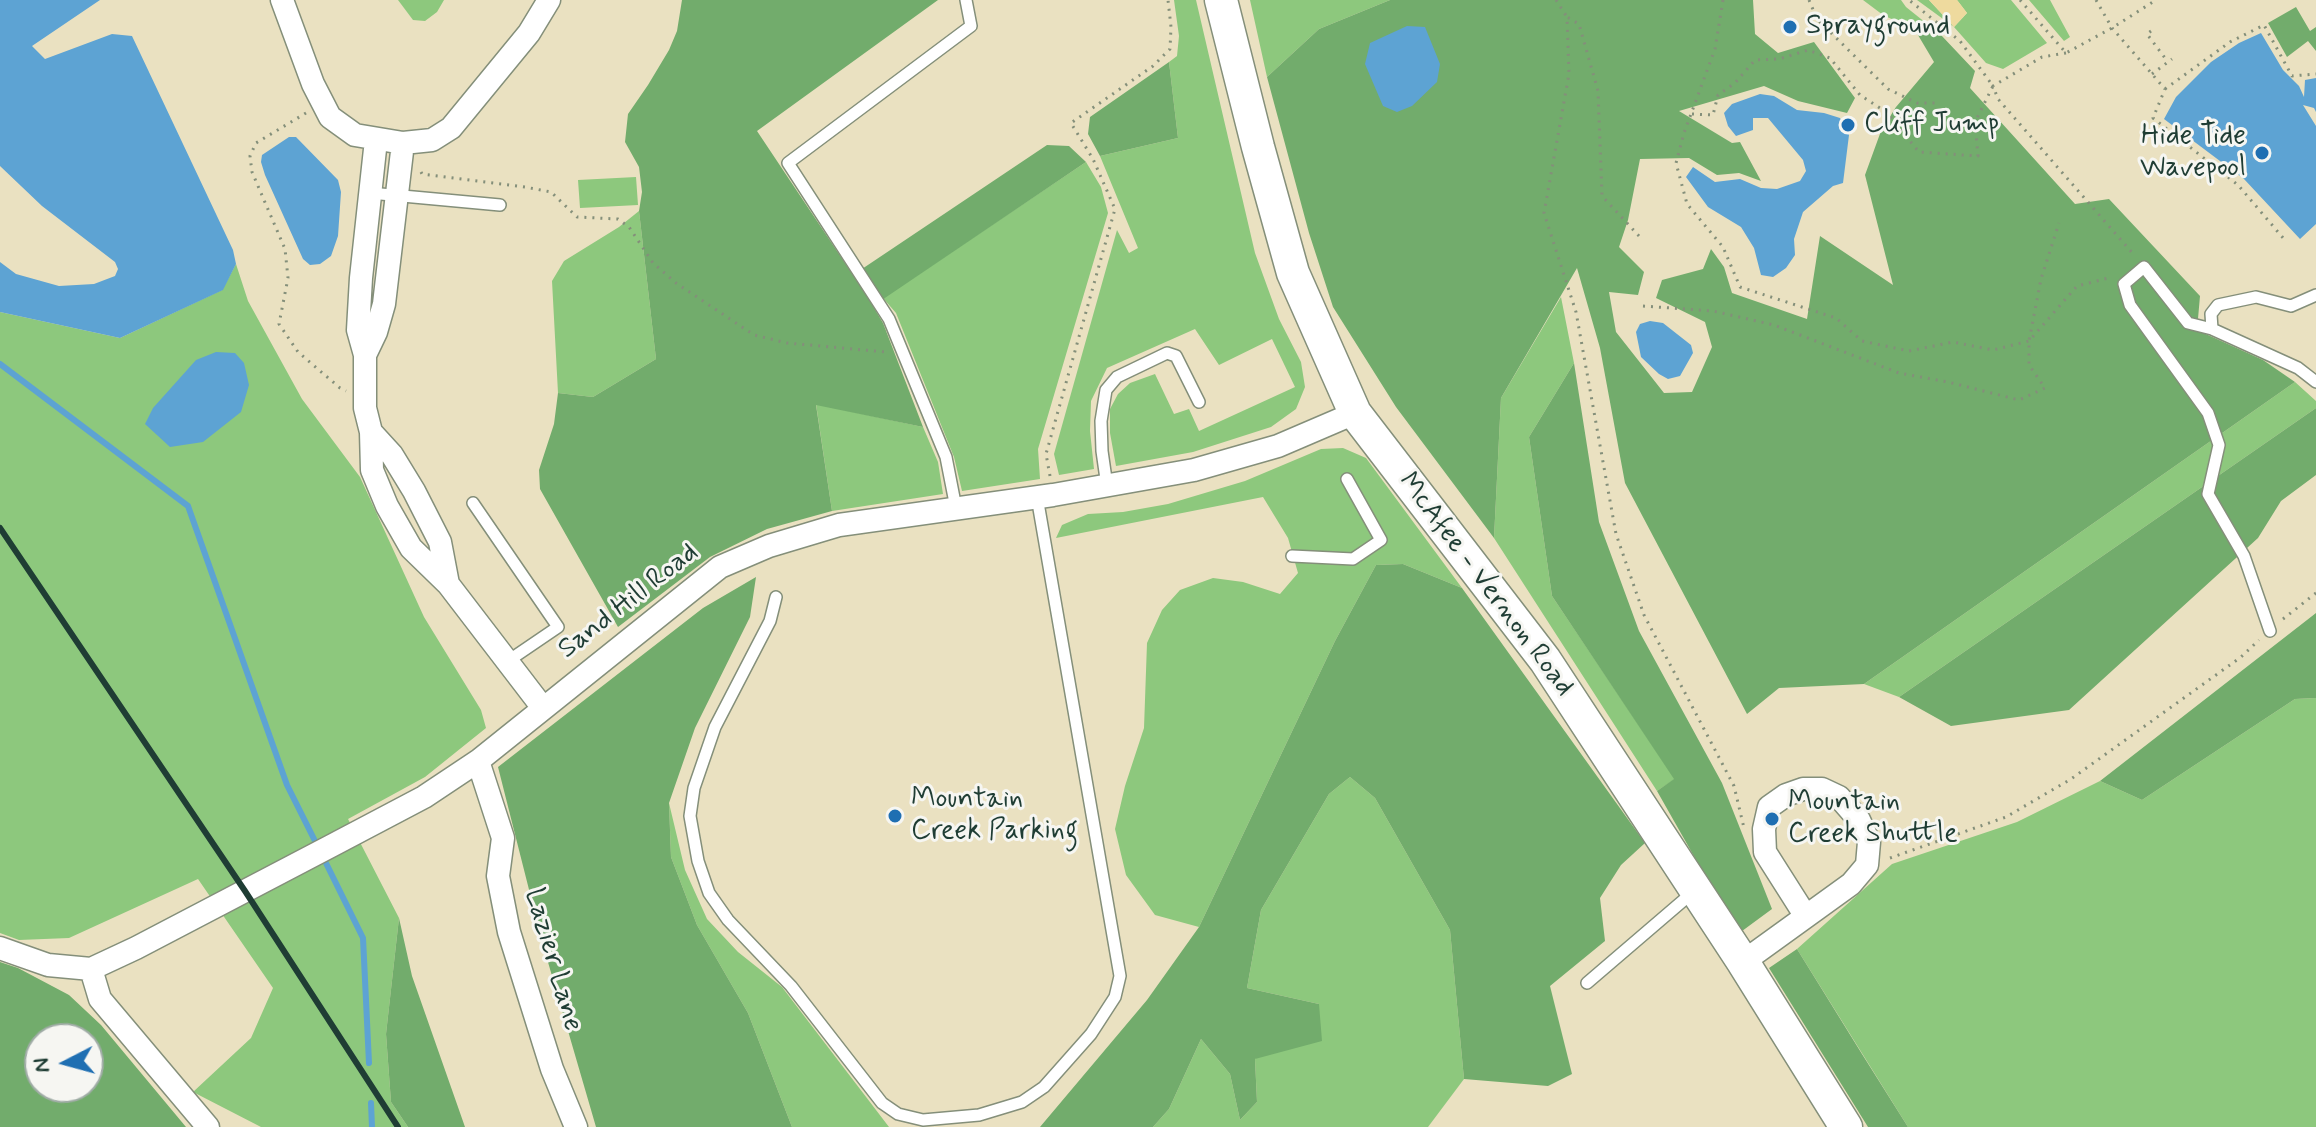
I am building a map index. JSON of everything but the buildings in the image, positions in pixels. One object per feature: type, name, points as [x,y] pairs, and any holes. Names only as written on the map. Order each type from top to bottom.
[{"type":"main road","name":"McAfee - Vernon Road","points":[[1221,0],[1293,273],[1355,413],[1545,660],[1743,962],[1846,1127]]},
{"type":"street","points":[[282,0],[313,84],[330,117],[355,135],[395,142],[432,140],[451,128],[529,33],[549,0]]},
{"type":"street","points":[[395,142],[370,193],[361,278],[358,330],[365,355],[364,398],[371,432],[372,470],[387,506],[411,548],[448,584],[543,708]]},
{"type":"street","points":[[365,355],[384,304],[397,195],[395,142]]},
{"type":"street","name":"Sand Hill Road","points":[[91,969],[424,797],[478,761],[720,567],[769,546],[839,525],[1045,496],[1208,466],[1278,446],[1355,413]]},
{"type":"street","points":[[371,432],[392,455],[440,542],[448,584]]},
{"type":"street","name":"Lazier Lane","points":[[478,761],[503,838],[498,876],[509,932],[552,1069],[576,1127]]},
{"type":"street","points":[[1743,962],[1851,884],[1867,865],[1869,842],[1859,820],[1839,797],[1822,789],[1803,789],[1786,795],[1769,807],[1764,829],[1765,852],[1805,915]]},
{"type":"street","points":[[0,948],[48,965],[91,969],[100,999],[208,1127]]},
{"type":"lane","points":[[956,508],[946,457],[889,319],[788,163],[971,26],[966,0]]},
{"type":"lane","points":[[370,193],[500,205]]},
{"type":"lane","points":[[2270,631],[2244,556],[2208,494],[2219,445],[2208,413],[2130,305],[2124,284],[2144,267],[2188,323],[2212,329],[2298,368],[2316,382]]},
{"type":"lane","points":[[2212,329],[2211,314],[2218,305],[2256,297],[2291,306],[2316,295]]},
{"type":"lane","points":[[1107,486],[1101,421],[1106,390],[1117,377],[1167,353],[1176,356],[1199,402]]},
{"type":"lane","points":[[1292,556],[1353,559],[1381,540],[1347,479]]},
{"type":"lane","points":[[387,506],[414,491]]},
{"type":"lane","points":[[776,597],[770,621],[715,727],[694,788],[690,816],[698,861],[709,893],[728,920],[791,986],[882,1103],[898,1114],[923,1120],[979,1115],[1022,1102],[1044,1087],[1091,1034],[1115,997],[1120,976],[1045,496]]},
{"type":"lane","points":[[473,503],[558,627],[508,661]]},
{"type":"lane","points":[[1587,983],[1696,890]]},
{"type":"path","points":[[1045,496],[1046,454],[1115,209],[1093,159],[1071,123],[1153,66],[1170,49],[1168,0]]},
{"type":"path","points":[[1556,0],[1567,17],[1579,24],[1598,91],[1602,196],[1639,236]]},
{"type":"path","points":[[1723,0],[1715,49],[1676,163],[1687,204],[1723,247],[1740,287],[1836,318],[1862,341],[1909,351],[1953,342],[1993,350],[2029,341],[2077,286],[2121,275]]},
{"type":"path","points":[[1809,0],[1817,19],[1888,89],[1917,103],[1937,103]]},
{"type":"path","points":[[1909,0],[1960,41],[1993,86],[1998,99],[2137,260]]},
{"type":"path","points":[[2020,0],[2066,53]]},
{"type":"path","points":[[2096,0],[2112,28],[2165,89]]},
{"type":"path","points":[[1691,114],[1713,115],[1718,95],[1735,83],[1755,60],[1779,59],[1808,50],[1830,58],[1860,95],[1886,112],[1919,152],[1978,156],[1975,122],[1993,86],[2042,57],[2066,53],[2156,0]]},
{"type":"path","points":[[1567,17],[1569,74],[1544,213],[1576,312],[1616,534],[1644,615],[1734,786],[1742,824],[1754,848],[1765,852]]},
{"type":"path","points":[[2284,239],[2238,185],[2153,118],[2165,89],[2230,42],[2264,25],[2292,76],[2316,74]]},
{"type":"path","points":[[2151,31],[2147,34],[2170,61],[2152,74]]},
{"type":"path","points":[[323,103],[256,143],[250,156],[252,172],[285,249],[288,278],[279,324],[298,352],[340,388],[364,398]]},
{"type":"path","points":[[395,142],[422,174],[551,192],[577,217],[618,219],[629,227],[653,263],[676,283],[754,335],[787,343],[871,352],[903,352]]},
{"type":"path","points":[[1643,306],[1713,311],[1774,325],[1899,373],[2019,400],[2045,388],[2029,365],[2029,341],[2041,279],[2059,223]]},
{"type":"path","points":[[1867,865],[2006,817],[2071,779],[2241,657],[2316,593]]},
{"type":"green space","points":[[398,0],[444,0],[437,12],[425,21],[413,20]]},
{"type":"green space","points":[[682,0],[938,0],[757,131],[853,275],[1047,145],[1069,146],[1086,162],[873,306],[883,323],[923,427],[816,405],[832,511],[767,529],[710,557],[618,627],[540,489],[539,470],[554,424],[558,393],[593,397],[656,359],[639,211],[642,192],[639,167],[625,142],[628,114],[669,50],[677,31]]},
{"type":"green space","points":[[1174,0],[1196,0],[1255,253],[1279,319],[1301,362],[1305,387],[1296,409],[1271,427],[1193,452],[1116,466],[1110,433],[1110,409],[1118,394],[1130,383],[1155,374],[1174,414],[1189,409],[1199,431],[1295,387],[1272,339],[1219,365],[1195,329],[1107,368],[1091,401],[1094,469],[1059,475],[1054,454],[1117,230],[1129,253],[1138,248],[1100,156],[1178,138],[1169,62],[1177,56],[1179,36]]},
{"type":"green space","points":[[1250,0],[1390,0],[1319,29],[1267,77]]},
{"type":"green space","points":[[1390,0],[1753,0],[1755,34],[1778,53],[1814,42],[1855,98],[1847,113],[1798,101],[1764,86],[1679,111],[1732,143],[1740,142],[1761,181],[1739,173],[1717,175],[1689,158],[1640,159],[1628,220],[1619,247],[1644,272],[1638,295],[1609,292],[1616,332],[1664,393],[1692,392],[1712,347],[1705,322],[1656,298],[1662,280],[1703,269],[1711,249],[1724,267],[1732,293],[1807,319],[1820,236],[1893,285],[1865,175],[1881,131],[1896,107],[1934,62],[1915,30],[1941,35],[1975,71],[1970,88],[2075,204],[2109,199],[2200,296],[2197,330],[2263,360],[2295,382],[1864,684],[1779,688],[1747,714],[1625,483],[1600,348],[1577,268],[1501,398],[1494,538],[1396,407],[1333,307],[1309,233],[1267,77],[1319,29]]},
{"type":"green space","points":[[1863,0],[1901,0],[1941,35],[1915,30],[1883,15]]},
{"type":"green space","points":[[1917,0],[1929,0],[1954,27]]},
{"type":"green space","points":[[1957,0],[2011,0],[2047,43],[2003,69],[1986,63],[1954,27],[1967,13]]},
{"type":"green space","points":[[2029,0],[2050,0],[2070,37],[2064,41]]},
{"type":"green space","points":[[2296,7],[2310,31],[2316,27],[2316,51],[2308,41],[2287,57],[2268,23]]},
{"type":"green space","points":[[1169,62],[1178,138],[1100,156],[1088,134],[1090,117]]},
{"type":"green space","points":[[1086,162],[1101,187],[1108,213],[1038,449],[1040,479],[962,491],[954,457],[896,313],[883,298]]},
{"type":"green space","points":[[636,177],[638,205],[580,208],[578,180]]},
{"type":"green space","points":[[639,211],[656,359],[593,397],[558,393],[552,281],[564,261]]},
{"type":"green space","points":[[236,264],[248,301],[302,399],[360,477],[424,617],[481,710],[486,728],[425,777],[348,819],[399,918],[386,1034],[391,1102],[408,1127],[261,1127],[193,1092],[251,1038],[273,988],[198,879],[69,938],[19,940],[0,933],[0,312],[120,338],[222,290]]},
{"type":"green space","points":[[1561,297],[1574,363],[1529,437],[1552,596],[1675,779],[1657,791],[1494,538],[1501,398]]},
{"type":"green space","points":[[1574,363],[1599,522],[1639,631],[1722,783],[1772,909],[1738,934],[1657,791],[1674,779],[1552,596],[1529,437]]},
{"type":"green space","points":[[2295,382],[2316,401],[2316,408],[1899,697],[1864,684]]},
{"type":"green space","points":[[816,404],[923,427],[938,462],[943,494],[832,511]]},
{"type":"green space","points":[[2316,408],[2316,475],[2281,501],[2258,538],[2069,710],[1951,726],[1899,697]]},
{"type":"green space","points":[[1343,448],[1366,458],[1462,588],[1403,564],[1376,565],[1335,641],[1199,927],[1155,915],[1126,875],[1115,829],[1144,728],[1147,643],[1162,610],[1180,590],[1213,578],[1243,582],[1280,594],[1298,573],[1288,538],[1263,497],[1056,538],[1062,525],[1088,514],[1168,504],[1245,481],[1321,449]]},
{"type":"green space","points":[[1403,564],[1462,588],[1645,843],[1621,865],[1600,898],[1605,941],[1550,986],[1572,1074],[1548,1086],[1464,1079],[1450,930],[1375,798],[1350,777],[1329,794],[1261,910],[1247,988],[1319,1004],[1322,1041],[1255,1059],[1257,1102],[1240,1120],[1230,1074],[1201,1039],[1169,1109],[1153,1127],[1040,1127],[1147,1000],[1199,927],[1335,641],[1376,565]]},
{"type":"green space","points":[[756,577],[750,617],[695,728],[669,803],[671,857],[697,925],[748,1013],[792,1127],[596,1127],[543,945],[498,767],[703,608]]},
{"type":"green space","points":[[2316,613],[2316,698],[2295,699],[2142,800],[2100,781]]},
{"type":"green space","points":[[2316,698],[2316,1127],[1908,1127],[1797,949],[1892,864],[2017,822],[2100,781],[2142,800],[2295,699]]},
{"type":"green space","points":[[1350,777],[1375,798],[1450,930],[1464,1079],[1428,1127],[1153,1127],[1169,1109],[1201,1039],[1230,1074],[1240,1120],[1257,1102],[1255,1059],[1319,1004],[1247,988],[1261,910],[1329,794]]},
{"type":"green space","points":[[669,803],[685,870],[707,919],[738,952],[782,987],[889,1127],[792,1127],[748,1013],[697,925],[671,857]]},
{"type":"green space","points":[[399,918],[412,976],[465,1127],[408,1127],[391,1102],[386,1034]]},
{"type":"green space","points":[[1797,949],[1908,1127],[1868,1127],[1769,968]]},
{"type":"green space","points":[[0,962],[69,995],[99,1023],[24,1023],[24,1103],[104,1103],[104,1029],[186,1127],[0,1127]]},
{"type":"sand","points":[[1929,0],[1957,0],[1967,13],[1954,27]]},
{"type":"water","points":[[0,0],[100,0],[32,46],[45,59],[112,34],[132,36],[233,250],[236,264],[223,290],[120,338],[0,312],[0,262],[16,274],[59,286],[94,284],[115,276],[118,269],[115,262],[42,206],[0,166]]},
{"type":"water","points":[[1407,26],[1425,27],[1440,64],[1437,82],[1412,106],[1397,112],[1383,106],[1365,64],[1370,43]]},
{"type":"water","name":"Hide Tide Wavepool","points":[[2261,33],[2304,97],[2305,80],[2316,78],[2316,112],[2314,108],[2303,105],[2316,126],[2316,224],[2300,239],[2244,179],[2164,119],[2176,97],[2211,62]]},
{"type":"water","points":[[1760,94],[1774,96],[1797,110],[1840,118],[1849,135],[1843,183],[1833,186],[1803,212],[1794,239],[1795,255],[1786,268],[1773,277],[1761,275],[1754,248],[1741,227],[1708,207],[1686,177],[1693,167],[1715,182],[1740,179],[1761,188],[1777,189],[1800,181],[1806,171],[1803,160],[1768,118],[1753,118],[1753,130],[1736,136],[1728,126],[1724,113],[1732,104]]},
{"type":"water","points":[[289,137],[296,137],[338,180],[341,192],[338,236],[331,256],[320,264],[310,265],[303,259],[261,162],[262,155]]},
{"type":"water","points":[[1650,321],[1663,323],[1691,345],[1693,353],[1680,376],[1668,379],[1641,357],[1636,332],[1640,324]]},
{"type":"water","points":[[216,352],[235,353],[244,363],[249,385],[241,412],[203,442],[170,447],[145,424],[153,408],[196,360]]},
{"type":"waterway","points":[[0,364],[188,506],[287,785],[318,847]]},
{"type":"waterway","points":[[323,857],[363,938],[369,1063]]},
{"type":"waterway","points":[[371,1103],[372,1127]]},
{"type":"railway","points":[[0,528],[245,891],[398,1127]]},
{"type":"place","name":"Sprayground","points":[[1790,27]]},
{"type":"place","name":"Cliff Jump","points":[[1848,125]]},
{"type":"place","name":"Hide Tide Wavepool","points":[[2262,153]]},
{"type":"place","name":"Mountain Creek Parking","points":[[895,816]]},
{"type":"place","name":"Mountain Creek Shuttle","points":[[1772,819]]}]
